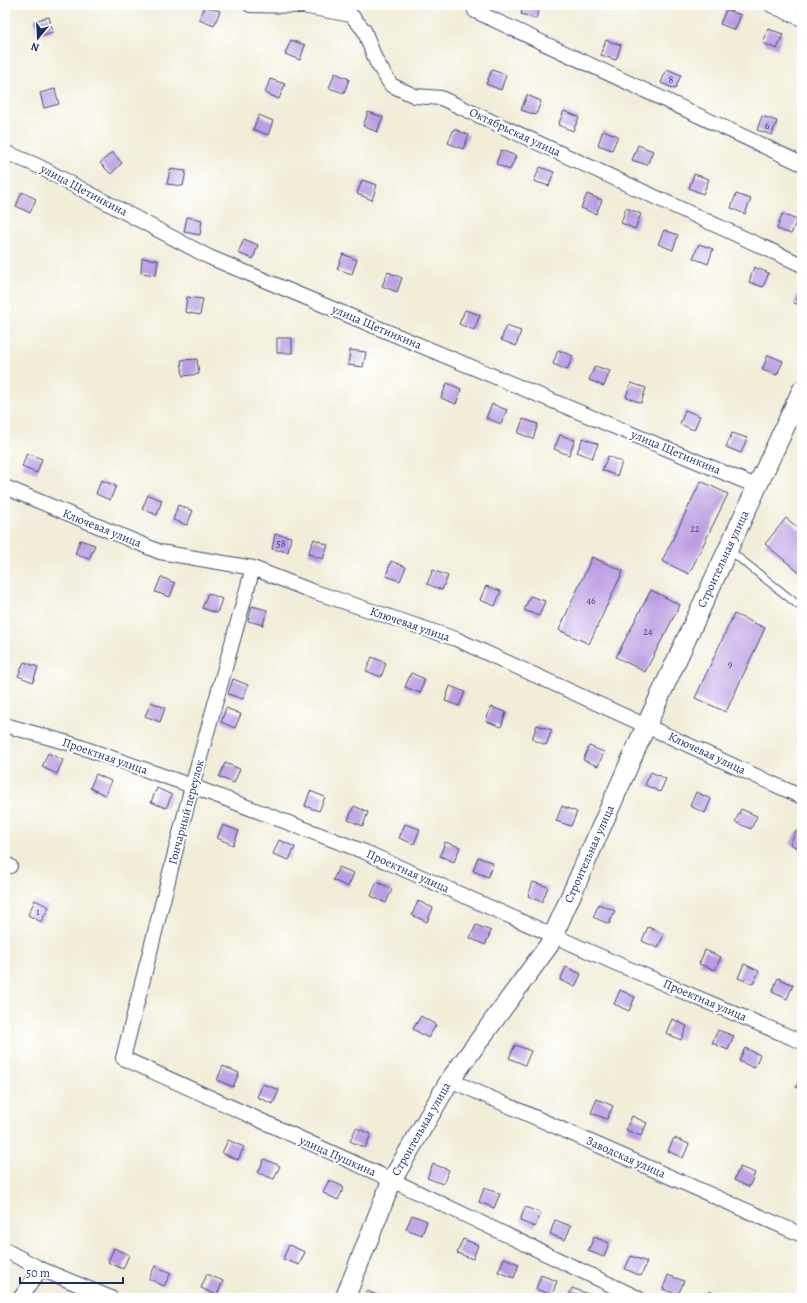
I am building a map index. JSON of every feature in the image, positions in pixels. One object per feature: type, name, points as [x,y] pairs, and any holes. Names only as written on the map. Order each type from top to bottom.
[{"type":"street","name":"Октябрьская улица","points":[[250,5],[303,6],[351,15],[364,30],[376,61],[391,85],[415,96],[442,98],[802,265]]},
{"type":"street","points":[[771,5],[802,19]]},
{"type":"street","points":[[475,11],[802,164]]},
{"type":"street","name":"улица Щетинкина","points":[[5,152],[38,166],[210,257],[756,486]]},
{"type":"street","name":"Строительная улица","points":[[344,1298],[392,1180],[450,1080],[549,945],[646,726],[756,486],[802,390]]},
{"type":"street","name":"Ключевая улица","points":[[5,487],[160,552],[253,568],[309,590],[456,639],[802,797]]},
{"type":"street","name":"Гончарный переулок","points":[[123,1058],[192,786],[253,568]]},
{"type":"street","name":"Проектная улица","points":[[5,725],[75,745],[192,786],[365,852],[802,1042]]},
{"type":"street","name":"улица Пушкина","points":[[123,1058],[392,1180],[638,1298]]},
{"type":"street","name":"Заводская улица","points":[[450,1080],[802,1235]]},
{"type":"street","points":[[5,1250],[41,1269],[111,1298]]},
{"type":"street","points":[[20,1298],[41,1269]]},
{"type":"lane","points":[[728,548],[802,608]]},
{"type":"building","points":[[524,5],[540,5],[536,19],[521,14]]},
{"type":"building","points":[[205,6],[220,11],[214,26],[199,20]]},
{"type":"building","points":[[726,10],[741,15],[735,30],[720,24]]},
{"type":"building","points":[[49,17],[53,32],[38,36],[34,21]]},
{"type":"building","points":[[768,29],[783,34],[777,49],[763,43]]},
{"type":"building","points":[[291,40],[305,45],[300,60],[285,54]]},
{"type":"building","points":[[606,40],[621,45],[616,60],[601,55]]},
{"type":"building","points":[[667,69],[681,75],[675,89],[661,83]]},
{"type":"building","points":[[492,70],[506,75],[501,90],[486,84]]},
{"type":"building","points":[[335,73],[349,79],[344,93],[329,88]]},
{"type":"building","points":[[270,79],[285,84],[279,99],[265,93]]},
{"type":"building","points":[[55,89],[59,104],[44,108],[40,93]]},
{"type":"building","points":[[527,95],[541,101],[536,115],[521,110]]},
{"type":"building","points":[[564,111],[579,117],[573,131],[558,125]]},
{"type":"building","points":[[368,112],[383,117],[377,132],[363,126]]},
{"type":"building","points":[[259,115],[273,121],[268,135],[253,129]]},
{"type":"building","points":[[762,116],[777,121],[772,135],[757,130]]},
{"type":"building","points":[[454,129],[469,135],[463,149],[448,143]]},
{"type":"building","points":[[603,130],[618,136],[612,150],[598,145]]},
{"type":"building","points":[[638,145],[653,151],[647,165],[632,160]]},
{"type":"building","points":[[501,150],[516,156],[510,170],[496,164]]},
{"type":"building","points":[[112,152],[122,163],[111,174],[100,163]]},
{"type":"building","points":[[540,167],[554,172],[549,186],[534,181]]},
{"type":"building","points":[[170,169],[186,171],[183,186],[167,184]]},
{"type":"building","points":[[694,174],[709,179],[703,194],[689,188]]},
{"type":"building","points":[[362,180],[377,185],[372,200],[357,194]]},
{"type":"building","points":[[22,192],[36,199],[30,213],[16,206]]},
{"type":"building","points":[[587,194],[602,200],[596,214],[581,208]]},
{"type":"building","points":[[736,194],[751,199],[745,214],[731,208]]},
{"type":"building","points":[[626,208],[641,214],[635,229],[621,223]]},
{"type":"building","points":[[782,214],[797,220],[791,234],[777,229]]},
{"type":"building","points":[[187,217],[202,220],[200,235],[184,232]]},
{"type":"building","points":[[664,230],[678,235],[673,250],[658,244]]},
{"type":"building","points":[[244,239],[258,245],[253,259],[238,253]]},
{"type":"building","points":[[699,244],[713,249],[708,264],[693,258]]},
{"type":"building","points":[[343,254],[357,260],[352,274],[337,269]]},
{"type":"building","points":[[142,258],[158,260],[156,275],[141,273]]},
{"type":"building","points":[[754,267],[769,273],[763,287],[749,282]]},
{"type":"building","points":[[388,272],[402,278],[397,292],[382,286]]},
{"type":"building","points":[[800,289],[802,290],[802,306],[794,303]]},
{"type":"building","points":[[187,297],[203,299],[200,315],[185,312]]},
{"type":"building","points":[[465,310],[480,315],[474,330],[459,324]]},
{"type":"building","points":[[506,326],[521,331],[516,346],[501,340]]},
{"type":"building","points":[[277,338],[292,338],[292,353],[277,353]]},
{"type":"building","points":[[350,350],[366,352],[363,367],[348,365]]},
{"type":"building","points":[[558,350],[573,356],[567,370],[553,364]]},
{"type":"building","points":[[768,355],[783,361],[777,375],[762,370]]},
{"type":"building","points":[[197,359],[199,374],[183,376],[181,360]]},
{"type":"building","points":[[595,366],[610,371],[604,386],[589,380]]},
{"type":"building","points":[[447,383],[461,389],[456,404],[441,398]]},
{"type":"building","points":[[631,383],[646,388],[641,403],[626,397]]},
{"type":"building","points":[[492,404],[507,410],[501,424],[486,418]]},
{"type":"building","points":[[685,410],[700,416],[694,430],[680,424]]},
{"type":"building","points":[[523,419],[538,424],[533,439],[518,433]]},
{"type":"building","points":[[732,433],[747,438],[741,453],[726,447]]},
{"type":"building","points":[[560,435],[575,440],[569,455],[554,449]]},
{"type":"building","points":[[583,438],[598,444],[592,458],[577,452]]},
{"type":"building","points":[[27,453],[42,459],[37,473],[22,467]]},
{"type":"building","points":[[608,456],[622,462],[617,476],[602,470]]},
{"type":"building","points":[[101,480],[116,486],[110,500],[96,494]]},
{"type":"building","points":[[701,481],[728,494],[689,574],[662,561]]},
{"type":"building","points":[[148,495],[162,500],[157,515],[142,509]]},
{"type":"building","points":[[178,505],[193,511],[187,525],[173,520]]},
{"type":"building","points":[[786,518],[802,531],[802,575],[765,544]]},
{"type":"building","points":[[275,534],[291,537],[288,552],[272,549]]},
{"type":"building","points":[[314,539],[328,545],[323,559],[308,554]]},
{"type":"building","points":[[80,540],[95,545],[89,559],[75,554]]},
{"type":"building","points":[[592,557],[623,571],[589,644],[559,630]]},
{"type":"building","points":[[391,561],[406,567],[400,581],[386,576]]},
{"type":"building","points":[[433,570],[448,576],[442,590],[427,584]]},
{"type":"building","points":[[161,577],[175,583],[170,597],[155,592]]},
{"type":"building","points":[[486,586],[501,591],[495,606],[480,600]]},
{"type":"building","points":[[651,590],[680,605],[645,672],[616,657]]},
{"type":"building","points":[[208,593],[222,599],[217,613],[202,608]]},
{"type":"building","points":[[530,596],[545,601],[539,616],[524,610]]},
{"type":"building","points":[[252,606],[267,610],[263,625],[248,621]]},
{"type":"building","points":[[734,614],[765,628],[726,712],[695,698]]},
{"type":"building","points":[[372,657],[386,663],[381,677],[366,671]]},
{"type":"building","points":[[24,662],[38,667],[33,682],[18,676]]},
{"type":"building","points":[[411,673],[425,679],[420,693],[405,687]]},
{"type":"building","points":[[233,679],[248,685],[243,699],[228,694]]},
{"type":"building","points":[[450,686],[465,692],[459,706],[445,701]]},
{"type":"building","points":[[151,702],[165,708],[160,722],[145,716]]},
{"type":"building","points":[[491,707],[506,712],[501,727],[486,721]]},
{"type":"building","points":[[226,708],[241,714],[235,728],[221,722]]},
{"type":"building","points":[[537,725],[552,730],[546,745],[532,739]]},
{"type":"building","points":[[589,746],[604,752],[598,766],[583,760]]},
{"type":"building","points":[[48,753],[63,760],[57,774],[42,767]]},
{"type":"building","points":[[225,763],[240,769],[234,783],[219,777]]},
{"type":"building","points":[[651,772],[666,779],[660,792],[645,785]]},
{"type":"building","points":[[96,774],[111,781],[105,795],[90,788]]},
{"type":"building","points":[[157,788],[172,795],[166,808],[151,802]]},
{"type":"building","points":[[310,791],[325,797],[319,811],[305,806]]},
{"type":"building","points":[[696,792],[711,799],[705,813],[690,806]]},
{"type":"building","points":[[354,806],[368,812],[363,826],[348,820]]},
{"type":"building","points":[[562,806],[577,812],[571,826],[556,821]]},
{"type":"building","points":[[741,809],[757,816],[751,829],[735,822]]},
{"type":"building","points":[[405,824],[420,829],[414,844],[399,838]]},
{"type":"building","points":[[223,825],[239,831],[233,845],[217,838]]},
{"type":"building","points":[[796,831],[802,833],[802,850],[790,844]]},
{"type":"building","points":[[279,840],[295,847],[289,860],[273,854]]},
{"type":"building","points":[[445,842],[460,847],[454,862],[440,856]]},
{"type":"building","points":[[478,857],[493,863],[488,877],[473,871]]},
{"type":"building","points":[[339,867],[354,873],[348,887],[333,880]]},
{"type":"building","points":[[377,882],[392,889],[386,903],[371,896]]},
{"type":"building","points":[[533,882],[548,887],[542,902],[528,896]]},
{"type":"building","points":[[35,900],[49,907],[41,922],[28,915]]},
{"type":"building","points":[[418,901],[433,908],[427,922],[412,915]]},
{"type":"building","points":[[599,904],[615,911],[609,924],[593,917]]},
{"type":"building","points":[[476,925],[491,931],[485,945],[470,938]]},
{"type":"building","points":[[648,927],[664,934],[658,948],[642,941]]},
{"type":"building","points":[[705,950],[721,957],[715,970],[699,964]]},
{"type":"building","points":[[744,964],[759,971],[753,984],[738,978]]},
{"type":"building","points":[[566,967],[581,974],[575,987],[560,980]]},
{"type":"building","points":[[778,978],[793,985],[787,999],[772,992]]},
{"type":"building","points":[[620,990],[635,997],[629,1011],[614,1004]]},
{"type":"building","points":[[421,1016],[436,1025],[428,1038],[413,1029]]},
{"type":"building","points":[[672,1019],[687,1026],[681,1040],[666,1033]]},
{"type":"building","points":[[718,1030],[734,1036],[728,1050],[712,1043]]},
{"type":"building","points":[[515,1045],[531,1051],[525,1065],[509,1058]]},
{"type":"building","points":[[745,1048],[760,1055],[754,1068],[739,1061]]},
{"type":"building","points":[[223,1066],[239,1073],[233,1087],[217,1080]]},
{"type":"building","points":[[802,1073],[802,1090],[796,1087]]},
{"type":"building","points":[[263,1084],[279,1090],[273,1104],[257,1097]]},
{"type":"building","points":[[597,1099],[613,1106],[607,1119],[591,1113]]},
{"type":"building","points":[[632,1116],[647,1123],[641,1136],[626,1130]]},
{"type":"building","points":[[356,1128],[371,1134],[365,1148],[350,1141]]},
{"type":"building","points":[[674,1138],[689,1144],[683,1158],[668,1151]]},
{"type":"building","points":[[228,1140],[244,1147],[238,1160],[222,1153]]},
{"type":"building","points":[[264,1159],[280,1166],[274,1179],[258,1173]]},
{"type":"building","points":[[433,1164],[449,1170],[443,1184],[427,1178]]},
{"type":"building","points":[[740,1167],[755,1173],[749,1187],[734,1180]]},
{"type":"building","points":[[329,1180],[344,1187],[338,1200],[323,1193]]},
{"type":"building","points":[[484,1188],[500,1194],[494,1208],[479,1202]]},
{"type":"building","points":[[525,1207],[541,1213],[535,1227],[520,1221]]},
{"type":"building","points":[[412,1215],[427,1221],[422,1235],[406,1229]]},
{"type":"building","points":[[555,1220],[571,1226],[565,1240],[550,1234]]},
{"type":"building","points":[[594,1237],[609,1243],[604,1257],[588,1251]]},
{"type":"building","points":[[463,1239],[478,1245],[473,1259],[457,1253]]},
{"type":"building","points":[[289,1245],[305,1252],[299,1265],[283,1259]]},
{"type":"building","points":[[114,1248],[129,1255],[123,1269],[108,1262]]},
{"type":"building","points":[[631,1256],[647,1262],[641,1276],[625,1269]]},
{"type":"building","points":[[504,1258],[519,1264],[514,1278],[498,1272]]},
{"type":"building","points":[[155,1266],[171,1273],[164,1286],[149,1279]]},
{"type":"building","points":[[207,1274],[223,1281],[217,1295],[201,1288]]},
{"type":"building","points":[[541,1275],[557,1281],[552,1295],[536,1289]]},
{"type":"building","points":[[668,1275],[684,1281],[678,1295],[663,1289]]},
{"type":"building","points":[[572,1288],[588,1294],[586,1298],[568,1298]]},
{"type":"building","points":[[367,1291],[384,1298],[364,1298]]},
{"type":"building","points":[[709,1291],[727,1298],[706,1298]]}]
